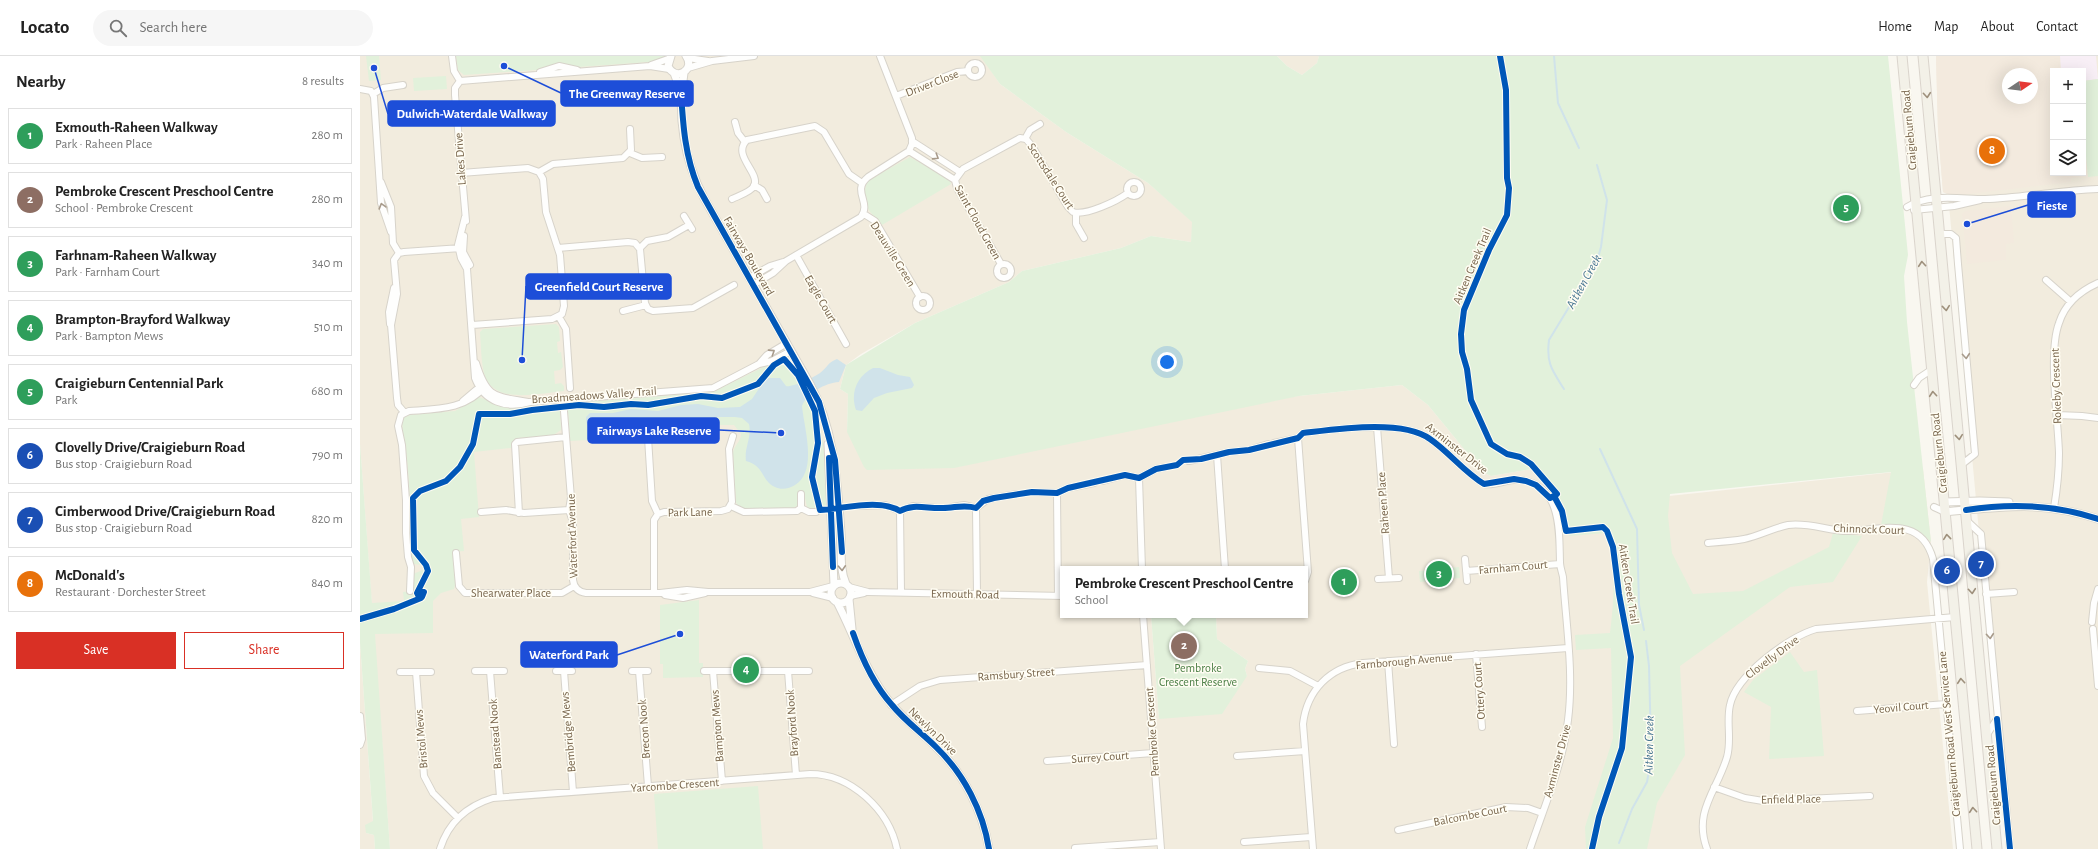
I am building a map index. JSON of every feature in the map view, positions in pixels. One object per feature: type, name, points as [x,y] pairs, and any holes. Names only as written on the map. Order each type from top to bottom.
[{"type":"main road","name":"Craigieburn Road","points":[[1902,56],[1977,849]]},
{"type":"main road","name":"Craigieburn Road","points":[[1924,56],[1936,204],[1997,849]]},
{"type":"street","points":[[452,56],[454,71],[460,81],[534,74],[559,66],[577,70],[650,66],[672,71],[686,70],[712,61],[754,56]]},
{"type":"street","points":[[687,57],[712,61]]},
{"type":"street","name":"Fairways Boulevard","points":[[687,57],[686,70],[681,92],[686,147],[693,176],[749,278],[804,372],[819,402],[835,460],[842,552],[841,572],[848,586]]},
{"type":"street","points":[[749,278],[770,266],[796,256],[858,220],[864,214],[865,205],[861,191],[862,183],[868,177],[909,151],[912,141],[880,57]]},
{"type":"street","points":[[650,66],[670,58]]},
{"type":"street","name":"Fairways Boulevard","points":[[670,58],[672,71],[681,92]]},
{"type":"street","name":"Driver Close","points":[[896,96],[957,72],[968,71]]},
{"type":"street","name":"Lakes Drive","points":[[460,81],[455,91],[461,173],[467,225],[460,247]]},
{"type":"street","points":[[373,94],[382,88],[403,85]]},
{"type":"street","points":[[360,89],[368,90],[373,94],[380,179],[391,207],[391,232],[393,243],[399,253]]},
{"type":"street","points":[[735,122],[738,133],[745,142]]},
{"type":"street","name":"Scottsdale Court","points":[[1026,139],[1030,130],[1040,124]]},
{"type":"street","points":[[732,199],[751,190],[754,185],[754,178],[743,153],[743,146],[745,142],[753,138],[818,126],[824,132],[849,174],[862,183]]},
{"type":"street","points":[[539,172],[552,164],[620,159],[630,153],[630,129]]},
{"type":"street","name":"Scottsdale Court","points":[[955,180],[960,172],[1014,140],[1020,138],[1026,139],[1032,146],[1068,207],[1076,213],[1086,212],[1119,199],[1128,193]]},
{"type":"street","points":[[912,141],[960,172]]},
{"type":"street","points":[[909,151],[955,180]]},
{"type":"street","points":[[630,153],[642,158],[662,157]]},
{"type":"street","points":[[461,173],[528,168],[539,172],[542,179],[546,212],[561,260],[564,306],[563,312],[559,317],[472,325]]},
{"type":"street","name":"Saint Cloud Green","points":[[955,180],[957,188],[1001,264]]},
{"type":"street","points":[[2083,189],[2098,184]]},
{"type":"street","points":[[754,185],[762,190],[767,199]]},
{"type":"street","points":[[1916,206],[2083,189],[2098,189]]},
{"type":"street","points":[[1916,206],[1936,204],[1952,198],[1985,199]]},
{"type":"street","name":"Scottsdale Court","points":[[1076,213],[1076,224],[1084,238]]},
{"type":"street","name":"Deauville Green","points":[[864,214],[876,221],[920,297]]},
{"type":"street","points":[[640,248],[647,241],[668,237],[691,227],[684,216]]},
{"type":"street","name":"Craigieburn Road","points":[[1939,234],[1950,234],[1956,238],[1975,454],[1961,465]]},
{"type":"street","points":[[558,248],[628,242],[635,243],[640,248],[646,305],[650,310],[687,309],[699,305],[734,284]]},
{"type":"street","points":[[404,412],[398,405],[391,325],[397,299],[394,260],[399,253],[460,247],[471,268],[469,282],[475,359],[482,388]]},
{"type":"street","name":"Eagle Court","points":[[796,256],[846,344]]},
{"type":"street","points":[[753,285],[773,273],[786,261]]},
{"type":"street","points":[[2046,280],[2071,302]]},
{"type":"street","name":"Rokeby Crescent","points":[[2054,508],[2059,461],[2055,337],[2059,321],[2071,302],[2084,290],[2098,283]]},
{"type":"street","points":[[623,311],[646,305]]},
{"type":"street","points":[[559,317],[566,329],[570,388]]},
{"type":"street","points":[[759,364],[767,355],[787,343]]},
{"type":"street","points":[[482,388],[501,398],[530,402],[713,388],[759,364],[772,361],[791,350]]},
{"type":"street","points":[[1914,385],[1920,378],[1931,370]]},
{"type":"street","points":[[410,591],[411,567],[408,557],[406,533],[406,500],[402,444],[398,426],[400,418],[404,412],[458,406],[469,400],[482,388]]},
{"type":"street","name":"Waterford Avenue","points":[[564,399],[571,498],[569,510],[573,522],[573,580],[574,586],[579,591],[586,593],[657,593],[687,590],[708,592],[810,592],[834,586]]},
{"type":"street","points":[[2057,415],[2098,418]]},
{"type":"street","points":[[647,422],[652,501],[658,514]]},
{"type":"street","name":"Fairways Boulevard","points":[[825,422],[828,448],[834,586]]},
{"type":"street","name":"Axminster Drive","points":[[1189,461],[1249,450],[1271,443],[1298,438],[1303,433],[1377,427],[1404,427],[1423,434],[1484,484],[1514,479],[1531,482],[1540,488],[1550,498],[1558,516],[1561,550],[1560,564],[1563,577],[1570,691],[1568,721],[1560,756],[1530,849]]},
{"type":"street","name":"Raheen Place","points":[[1377,427],[1388,578]]},
{"type":"street","points":[[624,433],[648,430]]},
{"type":"street","points":[[733,436],[729,449],[732,498],[731,506],[748,512],[794,512],[801,508]]},
{"type":"street","points":[[519,513],[514,450],[517,442],[566,437]]},
{"type":"street","points":[[1298,438],[1308,566]]},
{"type":"street","points":[[1217,455],[1225,566]]},
{"type":"street","points":[[1103,481],[1125,475],[1140,478],[1156,469],[1166,467]]},
{"type":"street","points":[[1140,478],[1141,566]]},
{"type":"street","points":[[1032,492],[1058,494],[1068,488],[1094,484]]},
{"type":"street","points":[[801,508],[802,494]]},
{"type":"street","points":[[976,508],[988,499],[1017,494]]},
{"type":"street","points":[[1058,494],[1060,566]]},
{"type":"street","points":[[857,506],[885,505],[900,511],[913,506],[937,508]]},
{"type":"street","points":[[952,507],[964,505],[976,508]]},
{"type":"street","points":[[1944,507],[1965,505],[2021,505],[2054,508],[2098,519]]},
{"type":"street","name":"Park Lane","points":[[657,593],[654,523],[658,514],[664,512],[721,511],[731,506]]},
{"type":"street","points":[[801,508],[809,512],[816,512]]},
{"type":"street","points":[[976,508],[977,594]]},
{"type":"street","points":[[481,512],[506,510],[519,513],[569,510]]},
{"type":"street","points":[[900,511],[901,592]]},
{"type":"street","name":"Craigieburn Road","points":[[1966,520],[1981,534],[2010,849]]},
{"type":"street","name":"Chinnock Court","points":[[1708,543],[1745,539],[1788,526],[1806,525],[1847,531],[1888,528],[1909,530],[1923,539],[1930,547],[1933,559],[1938,618]]},
{"type":"street","name":"Shearwater Place","points":[[456,552],[459,586],[465,592],[562,593],[574,586]]},
{"type":"street","points":[[1465,559],[1467,582]]},
{"type":"street","name":"Farnham Court","points":[[1466,571],[1560,564]]},
{"type":"street","points":[[1378,579],[1400,578]]},
{"type":"street","points":[[840,583],[848,586],[850,598],[843,602],[835,600],[831,592],[834,586],[840,583]]},
{"type":"street","name":"Exmouth Road","points":[[848,586],[868,592],[1060,596]]},
{"type":"street","points":[[2092,622],[2094,603],[2098,589]]},
{"type":"street","name":"Waterford Avenue","points":[[810,592],[835,600]]},
{"type":"street","name":"Exmouth Road","points":[[850,598],[868,592]]},
{"type":"street","points":[[1986,594],[2014,592]]},
{"type":"street","name":"Newlyn Drive","points":[[850,598],[853,633]]},
{"type":"street","name":"Newlyn Drive","points":[[835,600],[853,633],[869,672],[891,705],[938,748],[960,776],[977,808],[989,849]]},
{"type":"street","name":"Clovelly Drive","points":[[1707,849],[1702,829],[1703,815],[1729,750],[1729,711],[1732,698],[1738,685],[1750,671],[1796,637],[1816,629],[1955,617]]},
{"type":"street","name":"Pembroke Crescent","points":[[1143,618],[1160,846]]},
{"type":"street","name":"Craigieburn Road West Service Lane","points":[[1938,618],[1960,849]]},
{"type":"street","points":[[2092,629],[2098,686]]},
{"type":"street","name":"Farnborough Avenue","points":[[1312,849],[1304,716],[1308,704],[1318,686],[1334,672],[1347,666],[1388,661],[1568,648]]},
{"type":"street","name":"Ottery Court","points":[[1476,654],[1482,727]]},
{"type":"street","points":[[1388,661],[1394,744]]},
{"type":"street","name":"Ramsbury Street","points":[[891,705],[920,686],[940,680],[1147,665]]},
{"type":"street","points":[[1260,668],[1290,671],[1318,686]]},
{"type":"street","points":[[475,671],[504,671]]},
{"type":"street","name":"Banstead Nook","points":[[490,671],[500,797]]},
{"type":"street","points":[[556,671],[572,671]]},
{"type":"street","name":"Bembridge Mews","points":[[564,671],[573,792]]},
{"type":"street","points":[[632,671],[648,671]]},
{"type":"street","name":"Brecon Nook","points":[[640,671],[648,786]]},
{"type":"street","points":[[704,671],[809,671]]},
{"type":"street","name":"Bampton Mews","points":[[713,671],[722,781]]},
{"type":"street","name":"Brayford Nook","points":[[788,671],[796,775]]},
{"type":"street","points":[[400,672],[431,672]]},
{"type":"street","name":"Bristol Mews","points":[[416,672],[424,776],[433,793],[458,818]]},
{"type":"street","name":"Yeovil Court","points":[[1856,711],[1946,704]]},
{"type":"street","points":[[360,716],[362,739],[360,745]]},
{"type":"street","name":"Craigieburn Road","points":[[1986,736],[1997,719]]},
{"type":"street","points":[[1237,756],[1305,751]]},
{"type":"street","name":"Surrey Court","points":[[1047,762],[1153,753]]},
{"type":"street","name":"Yarcombe Crescent","points":[[440,849],[447,832],[458,818],[479,803],[500,797],[796,775],[826,775],[850,786],[884,817],[892,830],[897,849]]},
{"type":"street","name":"Enfield Place","points":[[1714,787],[1745,798],[1763,802],[1870,796]]},
{"type":"street","name":"Balcombe Court","points":[[1398,830],[1506,807],[1528,808],[1542,813]]},
{"type":"street","points":[[1244,842],[1311,837]]},
{"type":"street","points":[[1074,848],[1160,846]]},
{"type":"shaded area","points":[[360,56],[981,56],[1000,84],[1066,132],[1148,183],[1193,222],[1191,242],[1151,236],[1121,248],[1022,271],[1009,282],[915,323],[861,354],[846,365],[840,389],[848,394],[847,432],[1299,396],[1402,385],[1428,405],[1483,472],[1491,476],[1532,469],[1593,504],[1923,469],[1931,542],[1927,582],[1953,849],[390,849],[360,444]],"holes":[[[1060,566],[1308,566],[1308,618],[1216,618],[1217,639],[1248,661],[1245,669],[1247,676],[1159,719],[1151,618],[1060,618]]]},
{"type":"shaded area","points":[[1277,56],[1319,56],[1317,63],[1302,75],[1287,66]]},
{"type":"shaded area","points":[[1936,56],[2098,56],[2098,849],[2008,849],[1948,194],[1943,192],[1938,130]]},
{"type":"shaded area","points":[[1936,56],[2060,56],[2061,68],[2050,68],[2050,176],[2086,176],[2086,156],[2088,177],[2071,178],[2071,182],[1951,196],[1943,192],[1938,130]]},
{"type":"shaded area","points":[[2060,56],[2096,56],[2098,79],[2086,81],[2086,68],[2061,68]]},
{"type":"shaded area","points":[[2011,206],[2014,243],[2006,244],[2006,260],[1967,264],[1962,214],[1965,211]]},
{"type":"shaded area","points":[[837,359],[846,365],[839,382],[828,384],[812,393],[804,401],[802,406],[807,437],[808,460],[806,470],[802,478],[795,485],[788,488],[780,489],[775,487],[767,481],[757,466],[746,461],[750,429],[749,424],[742,418],[639,417],[614,424],[595,432],[589,428],[586,422],[586,417],[590,413],[613,413],[631,409],[658,411],[681,405],[698,404],[718,408],[740,407],[752,399],[764,381],[768,378],[780,378],[786,386],[793,385],[817,375],[831,362]]},
{"type":"shaded area","points":[[873,368],[880,368],[898,375],[910,377],[914,385],[912,388],[887,393],[874,398],[862,411],[856,410],[854,397],[856,386],[867,371]]},
{"type":"shaded area","points":[[360,643],[373,822],[366,825],[366,833],[374,835],[375,849],[360,849]]},
{"type":"green space","points":[[366,56],[379,56],[381,80],[369,81]]},
{"type":"green space","points":[[456,56],[668,56],[659,61],[649,62],[464,75],[458,70]]},
{"type":"green space","points":[[980,56],[1277,56],[1287,66],[1302,75],[1317,63],[1319,56],[1888,56],[1908,255],[1904,276],[1907,322],[1931,542],[1920,533],[1908,527],[1881,525],[1891,472],[1670,494],[1668,516],[1672,553],[1693,594],[1743,591],[1829,547],[1833,533],[1862,536],[1833,582],[1790,587],[1680,666],[1685,755],[1657,803],[1647,849],[1586,849],[1585,827],[1613,738],[1611,648],[1576,650],[1575,635],[1610,633],[1614,582],[1609,545],[1605,533],[1569,536],[1564,505],[1532,469],[1491,476],[1483,472],[1428,405],[1402,385],[1299,396],[954,468],[867,470],[864,467],[847,432],[848,394],[840,389],[846,365],[915,323],[1009,282],[1022,271],[1121,248],[1151,236],[1191,242],[1192,222],[1148,183],[1066,132],[1000,84]]},
{"type":"green space","points":[[446,76],[447,89],[414,91],[413,78]]},
{"type":"green space","points":[[2098,79],[2098,176],[2088,177],[2086,156],[2086,81]]},
{"type":"green space","points":[[910,157],[950,180],[951,184],[882,225],[867,206],[865,192],[867,183],[869,180]]},
{"type":"green space","points":[[556,324],[559,327],[560,341],[557,342],[558,353],[561,352],[563,367],[560,370],[554,371],[555,384],[561,383],[564,386],[564,391],[530,395],[506,394],[496,390],[489,383],[484,373],[482,358],[480,332],[483,329]]},
{"type":"green space","points":[[784,357],[790,360],[796,367],[809,391],[815,407],[822,440],[826,473],[827,509],[812,509],[807,507],[804,494],[799,494],[797,506],[792,509],[743,509],[738,507],[736,502],[733,451],[741,437],[741,434],[734,425],[719,425],[718,420],[654,425],[653,420],[643,421],[643,426],[640,428],[621,430],[621,438],[570,441],[568,410],[572,403],[713,392]]},
{"type":"green space","points":[[479,397],[507,408],[555,404],[560,409],[561,430],[552,436],[517,438],[513,441],[511,448],[474,452],[479,517],[461,519],[464,551],[453,552],[456,581],[454,589],[441,593],[433,601],[433,633],[375,634],[390,849],[375,849],[374,835],[366,833],[365,825],[373,821],[360,643],[360,444],[372,603],[404,601],[403,592],[412,591],[413,574],[423,570],[423,565],[414,564],[410,552],[409,481],[402,429],[403,418],[410,415],[455,411]]},
{"type":"green space","points":[[1459,567],[1460,578],[1420,582],[1419,571]]},
{"type":"green space","points":[[1339,576],[1350,576],[1349,587],[1341,588]]},
{"type":"green space","points":[[699,600],[699,663],[703,663],[703,677],[663,678],[663,664],[660,664],[660,605]]},
{"type":"green space","name":"Pembroke Crescent Reserve","points":[[1151,618],[1216,618],[1217,639],[1248,661],[1245,669],[1247,676],[1222,714],[1159,719]]},
{"type":"green space","points":[[1790,652],[1804,672],[1817,670],[1824,756],[1769,759],[1771,707],[1744,692],[1753,680]]},
{"type":"green space","points":[[742,663],[750,664],[751,677],[742,677]]},
{"type":"green space","points":[[758,786],[763,849],[658,849],[654,794]]},
{"type":"waterway","name":"Aitken Creek","points":[[1554,56],[1558,103],[1579,148]]},
{"type":"waterway","name":"Aitken Creek","points":[[1564,389],[1556,377],[1549,361],[1549,340],[1597,261],[1601,247],[1607,200],[1597,165]]},
{"type":"waterway","name":"Aitken Creek","points":[[1600,449],[1637,529],[1639,605],[1644,630]]},
{"type":"waterway","name":"Aitken Creek","points":[[1619,843],[1632,809],[1647,782],[1649,771],[1651,747],[1649,666],[1646,641]]},
{"type":"cycle path","name":"Aitken Creek Trail","points":[[1500,56],[1506,90],[1507,178],[1509,188],[1507,215],[1489,250],[1464,310],[1461,334],[1462,352],[1467,369],[1471,400],[1491,444],[1507,454],[1520,457],[1531,464],[1557,494],[1554,496],[1562,511],[1566,531],[1603,527],[1607,531],[1613,547],[1619,594],[1631,657],[1622,748],[1599,817],[1592,849]]},
{"type":"cycle path","points":[[681,92],[687,152],[698,187],[819,402],[835,460],[842,552]]},
{"type":"cycle path","name":"Broadmeadows Valley Trail","points":[[419,591],[424,592],[422,597],[419,597],[417,593],[428,571],[426,565],[414,550],[413,498],[420,491],[446,481],[460,467],[473,444],[479,414],[510,414],[579,405],[604,407],[631,404],[648,405],[701,396],[722,398],[758,384],[774,365],[784,359],[798,375],[815,411],[818,443],[812,477],[820,510],[861,505],[882,505],[900,511],[910,507],[947,508],[967,506],[976,508],[983,501],[994,498],[1032,492],[1057,493],[1068,488],[1125,475],[1139,478],[1156,469],[1177,465],[1183,460],[1201,459],[1229,452],[1249,450],[1298,438],[1303,433],[1333,429],[1369,427],[1404,429],[1418,433],[1437,444],[1470,474],[1484,484],[1514,479],[1526,481],[1536,485],[1550,498],[1554,496]]},
{"type":"cycle path","points":[[829,458],[833,567]]},
{"type":"cycle path","points":[[1966,510],[1999,506],[2032,506],[2065,510],[2098,519]]},
{"type":"cycle path","points":[[360,619],[394,609],[421,598]]},
{"type":"cycle path","points":[[853,633],[860,652],[879,689],[897,711],[946,758],[963,781],[977,807],[989,849]]},
{"type":"cycle path","points":[[1997,719],[2010,849]]},
{"type":"place","name":"The Greenway Reserve","points":[[504,66]]},
{"type":"place","name":"Dulwich-Waterdale Walkway","points":[[374,68]]},
{"type":"place","name":"McDonald's","points":[[1992,151]]},
{"type":"place","name":"Craigieburn Centennial Park","points":[[1846,208]]},
{"type":"place","name":"Fieste","points":[[1967,224]]},
{"type":"place","name":"Greenfield Court Reserve","points":[[522,360]]},
{"type":"place","name":"Fairways Lake Reserve","points":[[781,433]]},
{"type":"place","name":"Cimberwood Drive/Craigieburn Road","points":[[1981,564]]},
{"type":"place","name":"Clovelly Drive/Craigieburn Road","points":[[1947,571]]},
{"type":"place","name":"Farhnam-Raheen Walkway","points":[[1439,574]]},
{"type":"place","name":"Exmouth-Raheen Walkway","points":[[1344,582]]},
{"type":"place","name":"Waterford Park","points":[[680,634]]},
{"type":"place","name":"Pembroke Crescent Preschool Centre","points":[[1184,646]]},
{"type":"place","name":"Brampton-Brayford Walkway","points":[[746,670]]}]
